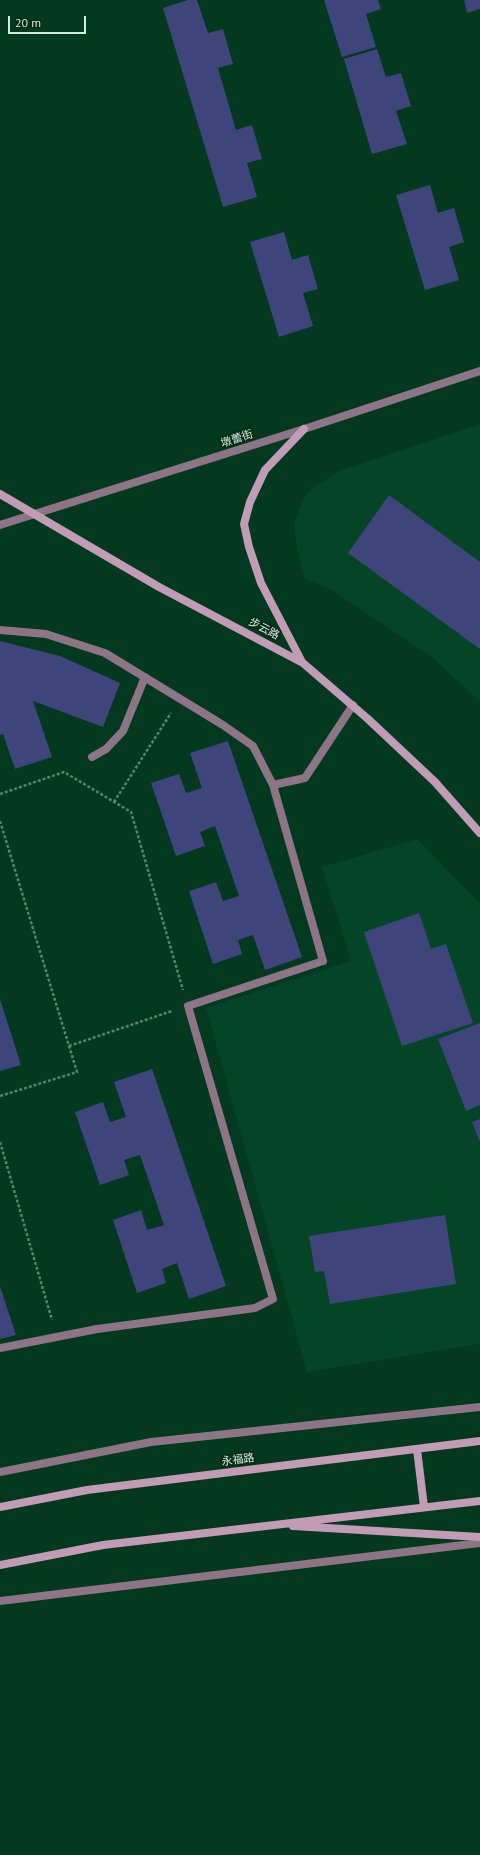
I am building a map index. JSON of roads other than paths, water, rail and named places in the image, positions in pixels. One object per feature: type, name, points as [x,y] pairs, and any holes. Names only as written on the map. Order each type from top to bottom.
[{"type":"main road","points":[[303,663],[260,583],[244,524],[250,502],[265,470],[304,429]]},
{"type":"main road","name":"步云路","points":[[0,494],[159,587],[303,663],[352,705],[435,782],[480,833]]},
{"type":"main road","name":"永福路","points":[[0,1507],[87,1490],[480,1441]]},
{"type":"main road","points":[[417,1449],[424,1507]]},
{"type":"main road","points":[[0,1565],[103,1545],[270,1524],[480,1501]]},
{"type":"main road","points":[[270,1524],[480,1538]]},
{"type":"street","name":"墩蕾街","points":[[0,525],[304,429],[480,371]]},
{"type":"street","points":[[0,630],[46,634],[105,654],[223,725],[253,746],[273,785],[323,961],[188,1006],[273,1299],[255,1308],[97,1329],[0,1348]]},
{"type":"street","points":[[92,757],[106,749],[123,731],[145,677]]},
{"type":"street","points":[[273,785],[305,778],[352,705]]},
{"type":"street","points":[[0,1472],[151,1442],[480,1407]]},
{"type":"street","points":[[0,1601],[480,1543]]}]
